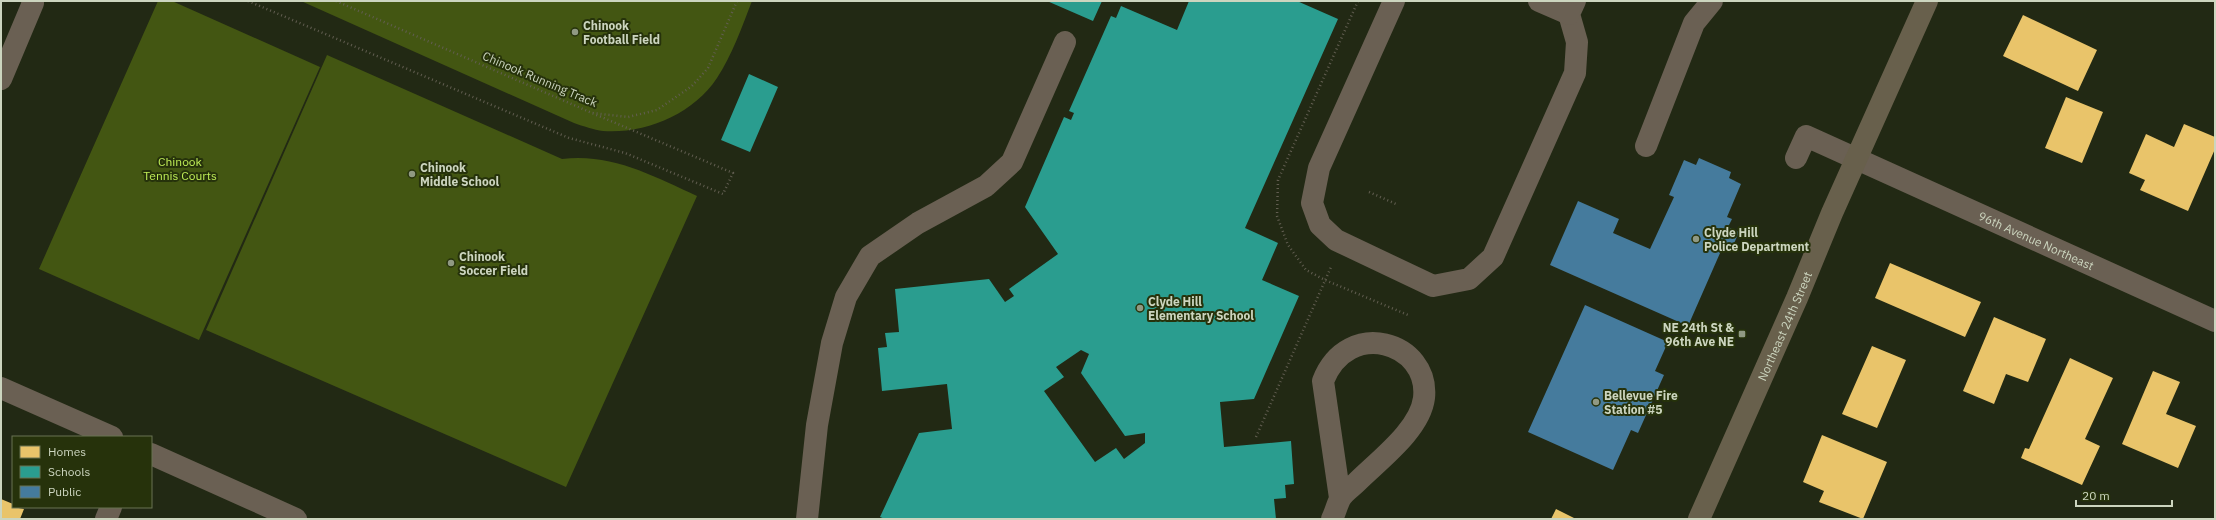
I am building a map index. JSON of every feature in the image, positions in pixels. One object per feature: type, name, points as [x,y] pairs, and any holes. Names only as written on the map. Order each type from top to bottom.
[{"type":"main road","name":"Northeast 24th Street","points":[[1699,519],[1797,298],[1832,213],[1858,159],[1927,1]]},
{"type":"street","points":[[1,79],[33,3],[32,1]]},
{"type":"street","points":[[1394,1],[1319,168],[1312,203],[1320,225],[1336,240],[1433,286],[1469,279],[1493,257],[1575,73],[1577,42],[1572,8],[1539,1]]},
{"type":"street","points":[[1646,146],[1694,23],[1712,1]]},
{"type":"street","points":[[807,519],[820,410],[832,343],[846,297],[870,256],[918,223],[986,186],[1012,162],[1065,42]]},
{"type":"street","name":"96th Avenue Northeast","points":[[1796,158],[1806,136],[2215,321]]},
{"type":"street","points":[[1332,519],[1340,498],[1410,429],[1421,412],[1424,396],[1422,380],[1416,366],[1405,354],[1392,346],[1377,342],[1363,343],[1349,348],[1337,356],[1328,368],[1323,381],[1340,498]]},
{"type":"street","points":[[1,388],[110,436]]},
{"type":"street","points":[[152,454],[296,519]]},
{"type":"street","points":[[106,519],[111,508]]},
{"type":"path","points":[[248,1],[569,138],[624,153],[723,194],[733,173],[592,113]]},
{"type":"path","name":"Chinook Running Track","points":[[336,1],[592,113],[628,117],[657,110],[692,86],[708,68],[737,1]]},
{"type":"path","points":[[1369,192],[1396,204]]},
{"type":"path","points":[[1256,437],[1332,263]]},
{"type":"green space","name":"Chinook Tennis Courts","points":[[158,1],[172,1],[320,67],[199,340],[39,269]]},
{"type":"green space","points":[[301,1],[752,1],[736,41],[717,78],[707,91],[695,102],[682,111],[652,125],[636,129],[603,131],[574,123]]},
{"type":"green space","name":"Chinook Soccer Field","points":[[327,55],[562,159],[598,159],[615,163],[648,174],[697,196],[566,487],[206,330]]},
{"type":"building: Homes","points":[[2023,15],[2097,50],[2078,91],[2003,56]]},
{"type":"building: Homes","points":[[2066,97],[2103,112],[2082,163],[2045,148]]},
{"type":"building: Homes","points":[[2184,124],[2215,137],[2215,149],[2188,211],[2140,190],[2145,180],[2129,173],[2146,134],[2174,147]]},
{"type":"building: Homes","points":[[1890,263],[1981,302],[1965,337],[1875,298]]},
{"type":"building: Homes","points":[[1994,317],[2046,339],[2028,382],[2006,374],[1994,404],[1963,391]]},
{"type":"building: Homes","points":[[1872,346],[1906,360],[1877,428],[1842,414]]},
{"type":"building: Homes","points":[[2070,358],[2113,378],[2085,439],[2100,446],[2082,485],[2021,458],[2025,448],[2029,449]]},
{"type":"building: Homes","points":[[2153,371],[2180,382],[2166,414],[2196,426],[2178,468],[2122,444]]},
{"type":"building: Homes","points":[[1822,435],[1887,462],[1863,519],[1819,502],[1824,491],[1803,482]]},
{"type":"building: Homes","points":[[1,499],[12,504],[12,508],[24,509],[20,519],[1,519]]},
{"type":"building: Homes","points":[[1556,509],[1576,519],[1551,519]]},
{"type":"building: Schools","points":[[1047,1],[1102,1],[1093,21]]},
{"type":"building: Schools","points":[[1189,1],[1297,1],[1338,19],[1245,228],[1278,243],[1262,280],[1299,296],[1254,399],[1220,402],[1224,447],[1291,441],[1294,484],[1285,485],[1286,498],[1274,499],[1276,519],[885,519],[880,517],[919,433],[952,429],[947,384],[882,391],[878,348],[887,347],[885,333],[899,332],[895,289],[989,279],[1005,302],[1014,296],[1009,289],[1058,254],[1025,207],[1064,117],[1071,120],[1074,113],[1069,111],[1111,16],[1116,18],[1121,6],[1177,30]],"holes":[[[1081,350],[1089,354],[1081,373],[1125,436],[1145,433],[1145,443],[1124,459],[1116,448],[1095,462],[1044,391],[1064,377],[1056,367]]]},
{"type":"building: Schools","points":[[749,74],[778,87],[750,152],[721,140]]},
{"type":"building: Public","name":"Clyde Hill Police Department","points":[[1699,158],[1731,172],[1729,178],[1741,184],[1727,217],[1732,219],[1728,227],[1739,232],[1732,248],[1724,244],[1688,326],[1550,265],[1578,201],[1619,219],[1613,233],[1650,249],[1674,197],[1669,195],[1684,160],[1696,165]]},
{"type":"building: Public","name":"Bellevue Fire Station #5","points":[[1585,305],[1668,342],[1655,371],[1664,375],[1638,433],[1631,430],[1613,470],[1528,432]]},
{"type":"place","name":"Chinook Football Field","points":[[575,32]]},
{"type":"place","name":"Chinook Middle School","points":[[412,174]]},
{"type":"place","name":"Clyde Hill Police Department","points":[[1696,239]]},
{"type":"place","name":"Chinook Soccer Field","points":[[451,263]]},
{"type":"place","name":"Clyde Hill Elementary School","points":[[1140,308]]},
{"type":"place","name":"NE 24th St & 96th Ave NE","points":[[1742,334]]},
{"type":"place","name":"Bellevue Fire Station #5","points":[[1596,402]]}]
